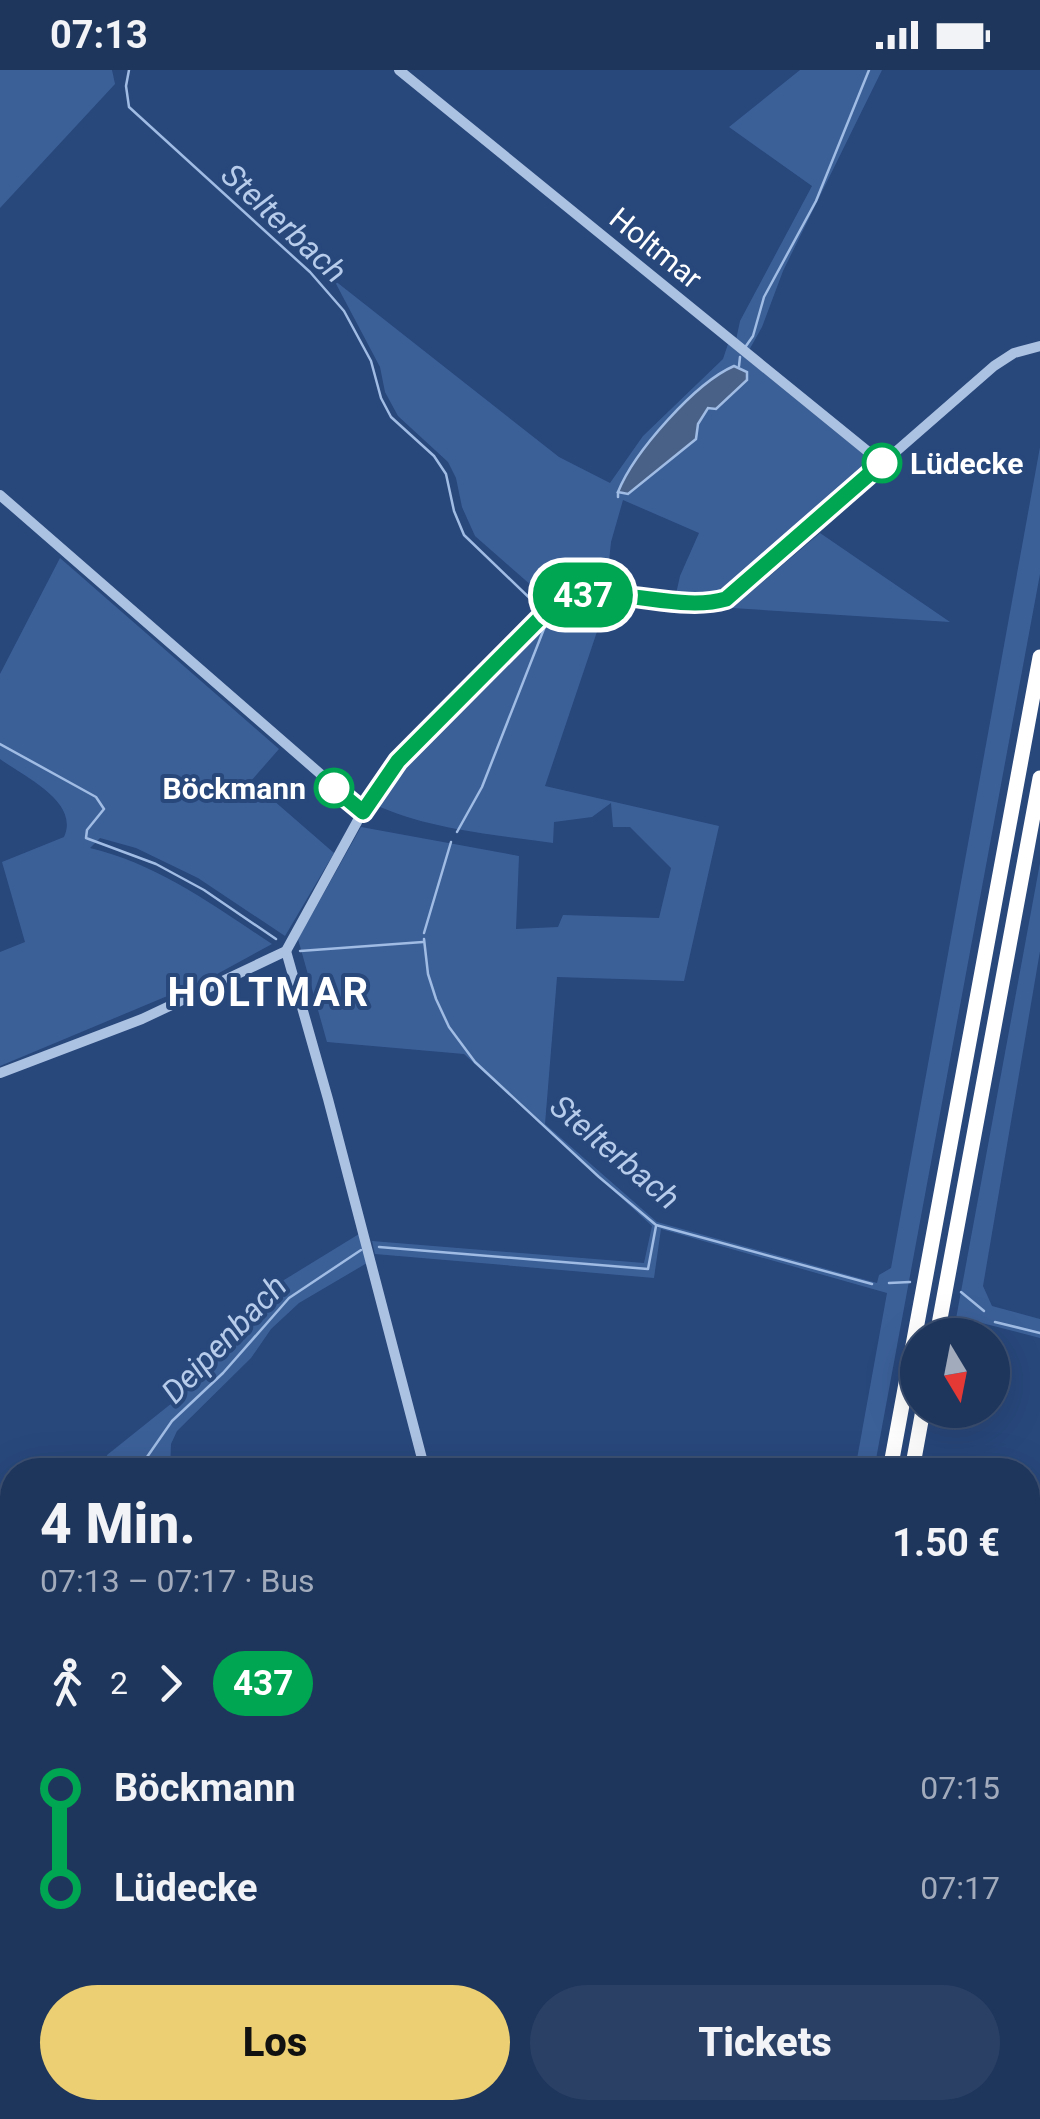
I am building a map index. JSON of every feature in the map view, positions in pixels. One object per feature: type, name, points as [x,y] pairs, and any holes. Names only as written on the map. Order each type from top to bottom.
[{"type":"highway","points":[[892,1458],[1040,657]]},
{"type":"highway","points":[[940,1318],[1040,778]]},
{"type":"highway","points":[[914,1458],[920,1428]]},
{"type":"street","name":"Holtmar","points":[[399,70],[882,463]]},
{"type":"street","points":[[0,1073],[142,1019],[286,951],[363,812],[398,761],[550,608],[582,595],[702,604],[726,599],[994,366],[1014,353],[1040,346]]},
{"type":"street","points":[[0,495],[363,812]]},
{"type":"street","points":[[286,951],[422,1458]]},
{"type":"shaded area","points":[[0,70],[112,70],[115,84],[0,208]]},
{"type":"shaded area","points":[[800,70],[882,70],[783,271],[748,352],[736,340],[740,321],[812,186],[729,127]]},
{"type":"shaded area","points":[[334,280],[559,457],[610,483],[643,436],[723,359],[728,344],[874,463],[738,584],[715,596],[676,594],[699,533],[623,500],[611,542],[606,590],[571,587],[548,600],[475,536],[448,462],[398,416],[385,392],[380,367]]},
{"type":"shaded area","points":[[734,366],[747,372],[747,380],[716,409],[708,408],[698,424],[696,439],[628,494],[618,492],[637,458],[667,420],[702,387]]},
{"type":"shaded area","points":[[1040,447],[1040,574],[876,1458],[857,1458],[887,1293],[661,1229],[654,1278],[375,1254],[372,1241],[644,1263],[652,1226],[464,1054],[327,1042],[298,939],[361,827],[519,856],[516,929],[558,927],[563,915],[659,918],[671,868],[630,827],[613,827],[611,803],[592,817],[554,822],[553,843],[438,825],[374,804],[399,766],[552,610],[578,598],[608,599],[545,786],[719,826],[684,981],[557,977],[545,1124],[657,1222],[877,1283],[879,1275],[891,1268]]},
{"type":"shaded area","points":[[820,533],[950,622],[717,607],[739,602]]},
{"type":"shaded area","points":[[60,558],[279,749],[251,781],[334,853],[285,936],[198,878],[136,848],[100,838],[90,848],[162,875],[272,944],[208,979],[0,1066],[0,952],[25,942],[2,862],[64,837],[67,824],[64,813],[47,792],[0,759],[0,674]]},
{"type":"shaded area","points":[[1040,863],[1040,951],[983,1286],[992,1306],[1040,1319],[1040,1338],[1010,1330],[1010,1318],[956,1318]]},
{"type":"shaded area","points":[[359,1234],[367,1263],[299,1303],[271,1329],[251,1358],[177,1431],[170,1458],[108,1458],[230,1347],[271,1288]]},
{"type":"waterway","name":"Stelterbach","points":[[129,70],[129,107],[310,272],[344,311],[371,361],[381,398],[391,417],[434,456],[446,474],[464,535],[541,609]]},
{"type":"waterway","points":[[746,346],[753,336],[764,297],[816,201],[869,70]]},
{"type":"waterway","points":[[739,366],[740,357]]},
{"type":"waterway","points":[[618,492],[618,497]]},
{"type":"waterway","name":"Stelterbach","points":[[457,832],[482,787],[549,616]]},
{"type":"waterway","points":[[0,744],[96,797],[104,809],[87,830],[86,838],[156,864],[204,890],[276,939]]},
{"type":"waterway","name":"Stelterbach","points":[[424,933],[451,842]]},
{"type":"waterway","name":"Stelterbach","points":[[424,939],[436,999],[449,1027],[475,1062],[656,1225],[872,1284]]},
{"type":"waterway","points":[[300,951],[423,942]]},
{"type":"waterway","name":"Deipenbach","points":[[379,1247],[648,1269],[656,1226]]},
{"type":"waterway","name":"Deipenbach","points":[[145,1458],[172,1421],[223,1373],[289,1298],[361,1250]]},
{"type":"waterway","name":"Stelterbach","points":[[889,1283],[910,1282]]},
{"type":"waterway","name":"Stelterbach","points":[[961,1292],[984,1311]]},
{"type":"waterway","name":"Stelterbach","points":[[1010,1326],[1040,1333]]},
{"type":"bus line","name":"437","points":[[334,788],[363,812],[398,761],[562,600],[582,595],[702,604],[726,599],[882,463]]},
{"type":"place","name":"Lüdecke","points":[[882,463]]},
{"type":"place","name":"Böckmann","points":[[334,788]]},
{"type":"district","name":"HOLTMAR","points":[[269,992]]}]
